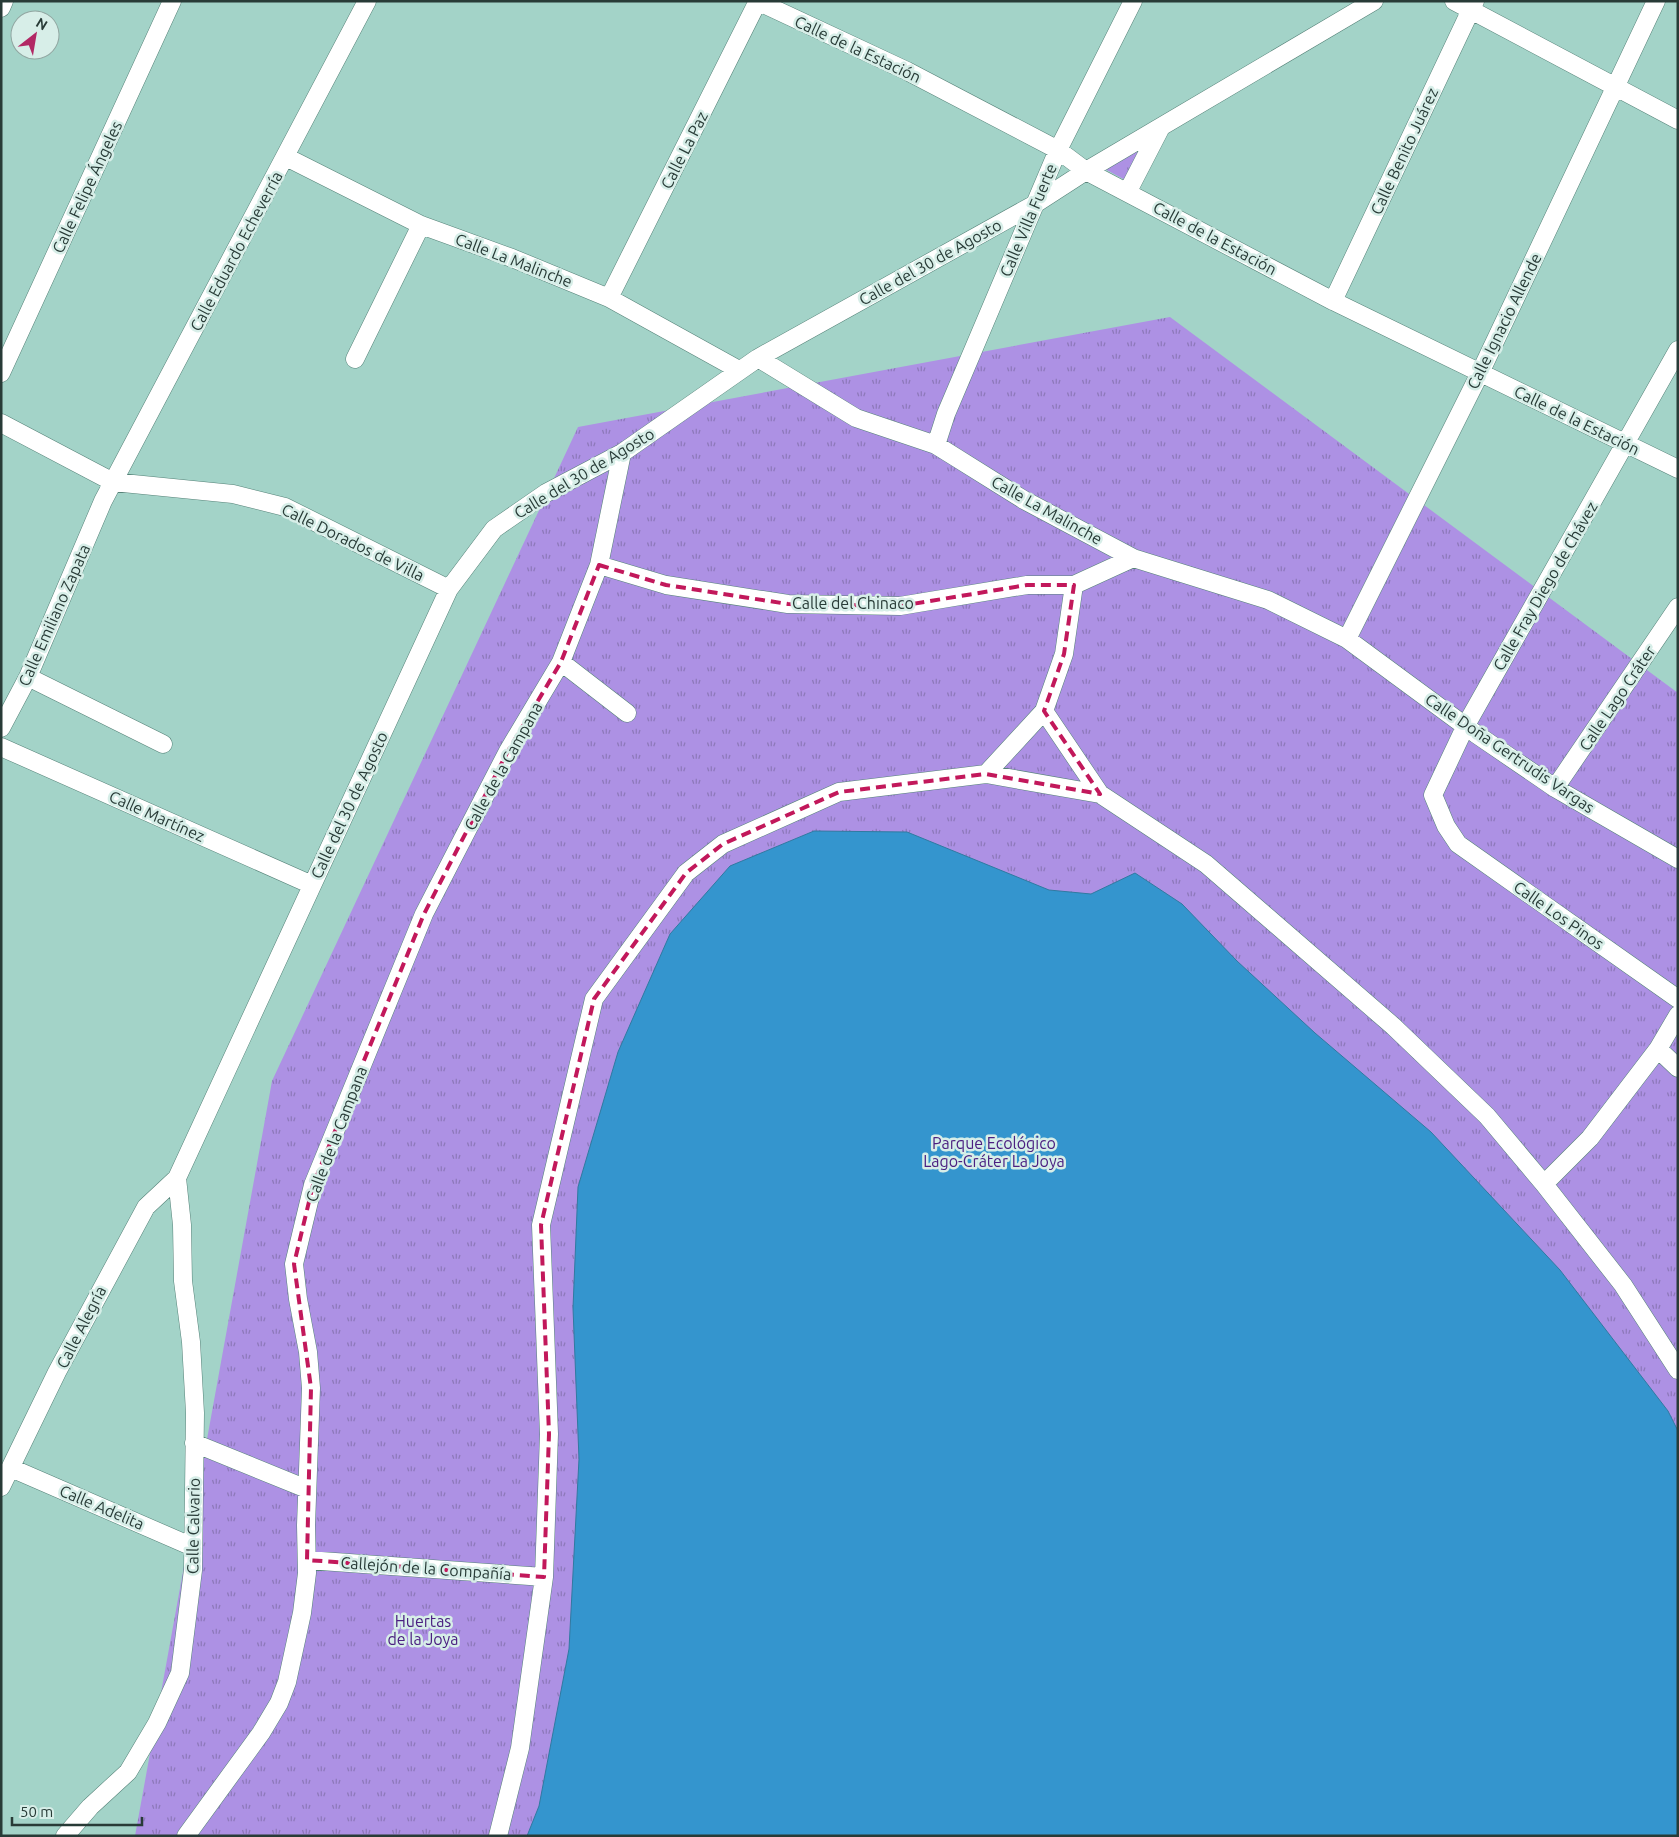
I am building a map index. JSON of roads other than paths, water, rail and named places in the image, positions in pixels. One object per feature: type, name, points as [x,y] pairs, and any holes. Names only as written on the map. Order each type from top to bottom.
[{"type":"street","points":[[1,8],[4,1]]},
{"type":"street","name":"Calle Felipe Ángeles","points":[[1,373],[172,1]]},
{"type":"street","name":"Calle Eduardo Echeverría","points":[[103,501],[367,1]]},
{"type":"street","name":"Calle de la Estación","points":[[757,1],[907,71],[1058,150],[1086,171],[1128,191],[1333,301],[1678,469]]},
{"type":"street","name":"Calle La Paz","points":[[609,298],[757,1]]},
{"type":"street","name":"Calle Villa Fuerte","points":[[936,445],[946,414],[1058,150],[1132,1]]},
{"type":"street","name":"Calle del 30 de Agosto","points":[[177,1178],[449,589],[494,529],[546,493],[622,453],[758,358],[1035,204],[1086,171],[1374,1]]},
{"type":"street","points":[[1454,1],[1473,6],[1678,120]]},
{"type":"street","name":"Calle Ignacio Allende","points":[[1347,639],[1480,373],[1656,1]]},
{"type":"street","name":"Calle Benito Juárez","points":[[1333,301],[1473,6]]},
{"type":"street","points":[[1128,191],[1160,129]]},
{"type":"street","name":"Calle La Malinche","points":[[286,157],[421,225],[512,258],[609,298],[739,370]]},
{"type":"street","points":[[355,359],[421,225]]},
{"type":"street","name":"Calle Fray Diego de Chávez","points":[[1446,826],[1433,795],[1466,725],[1678,350]]},
{"type":"street","name":"Calle La Malinche","points":[[758,358],[856,418],[936,445],[1024,500],[1133,558],[1268,600],[1347,639]]},
{"type":"street","name":"Calle Dorados de Villa","points":[[1,423],[113,482],[233,494],[285,507],[449,589]]},
{"type":"street","name":"Calle de la Campana","points":[[186,1836],[261,1733],[279,1703],[287,1682],[295,1647],[308,1573],[307,1489],[311,1388],[308,1352],[298,1299],[294,1264],[313,1185],[424,914],[508,752],[561,662],[599,565],[622,453]]},
{"type":"street","name":"Calle Emiliano Zapata","points":[[1,728],[28,678],[103,501]]},
{"type":"street","name":"Calle del Chinaco","points":[[599,565],[666,585],[788,604],[900,606],[1027,585],[1074,585],[1133,558]]},
{"type":"street","points":[[986,774],[1044,711],[1064,654],[1074,585]]},
{"type":"street","name":"Calle Lago Cráter","points":[[1555,788],[1678,607]]},
{"type":"street","name":"Calle Doña Gertrudis Vargas","points":[[1347,639],[1555,788],[1678,859]]},
{"type":"street","points":[[561,662],[627,713]]},
{"type":"street","points":[[28,678],[163,744]]},
{"type":"street","points":[[1044,711],[1100,794],[1206,864],[1393,1026],[1487,1116],[1544,1184],[1623,1285],[1678,1370]]},
{"type":"street","name":"Calle Martínez","points":[[1,747],[312,885]]},
{"type":"street","points":[[498,1836],[520,1748],[544,1577],[549,1434],[541,1225],[594,999],[686,873],[723,844],[839,792],[986,774],[1100,794]]},
{"type":"street","name":"Calle Los Pinos","points":[[1446,826],[1458,844],[1678,999]]},
{"type":"street","points":[[1544,1184],[1590,1138],[1658,1049],[1678,1015]]},
{"type":"street","points":[[1658,1049],[1678,1068]]},
{"type":"street","name":"Calle Calvario","points":[[65,1836],[90,1807],[128,1772],[157,1723],[180,1673],[193,1570],[194,1443],[192,1342],[183,1281],[182,1225],[177,1178]]},
{"type":"street","name":"Calle Alegría","points":[[1,1487],[89,1310],[146,1207],[177,1178]]},
{"type":"street","points":[[194,1443],[307,1489]]},
{"type":"street","name":"Calle Adelita","points":[[11,1468],[193,1547]]},
{"type":"street","name":"Callejón de la Compañía","points":[[307,1560],[544,1577]]},
{"type":"water","points":[[814,831],[907,832],[1049,890],[1091,894],[1135,873],[1182,904],[1237,961],[1315,1033],[1431,1132],[1560,1270],[1668,1411],[1678,1431],[1678,1836],[527,1836],[539,1806],[569,1649],[579,1459],[573,1308],[578,1187],[618,1052],[670,934],[730,866]]},
{"type":"park label","name":"Parque Ecológico Lago-Cráter La Joya","points":[[994,1152]]},
{"type":"park label","name":"Huertas de la Joya","points":[[423,1630]]}]
